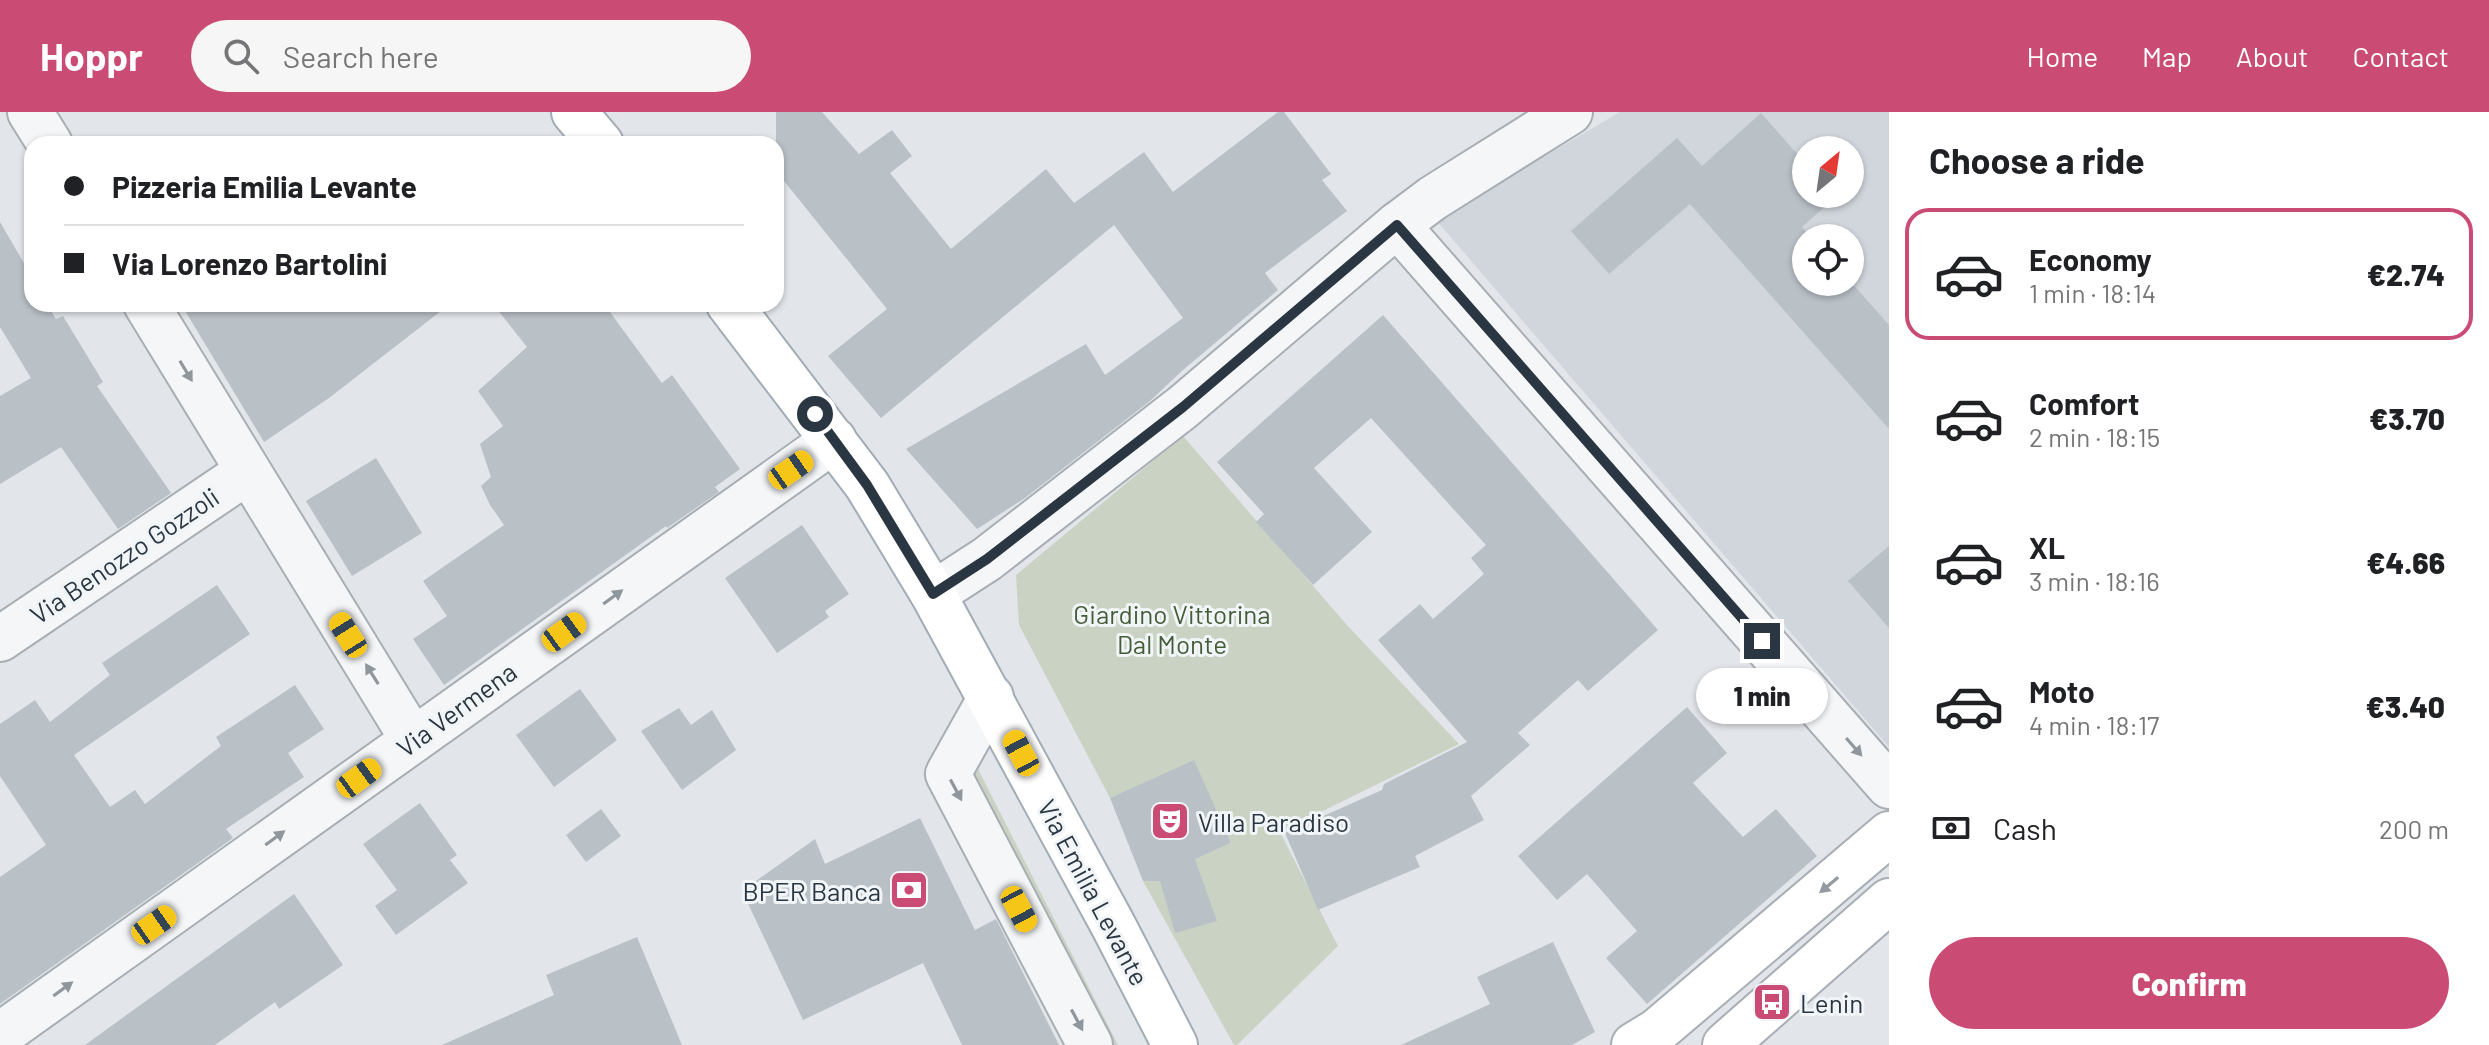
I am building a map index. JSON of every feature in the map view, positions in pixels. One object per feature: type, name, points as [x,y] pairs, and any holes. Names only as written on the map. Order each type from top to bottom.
[{"type":"main road","points":[[574,112],[594,136]]},
{"type":"main road","name":"Via Emilia Levante","points":[[735,312],[867,485],[933,594],[991,697],[1175,1045]]},
{"type":"main road","points":[[1634,1045],[1657,1031],[1889,834]]},
{"type":"main road","points":[[1725,1045],[1889,901]]},
{"type":"street","points":[[30,112],[45,136]]},
{"type":"street","points":[[933,594],[987,559],[1183,407],[1397,225],[1433,198],[1570,112]]},
{"type":"street","points":[[1397,225],[1889,786]]},
{"type":"street","points":[[151,312],[413,740]]},
{"type":"street","name":"Via Vermena","points":[[0,1035],[834,440]]},
{"type":"street","name":"Via Benozzo Gozzoli","points":[[0,639],[247,472]]},
{"type":"street","points":[[991,697],[948,774],[1090,1045]]},
{"type":"shaded area","points":[[1620,112],[1889,112],[1889,747],[1436,220]]},
{"type":"green space","name":"Giardino Vittorina Dal Monte","points":[[1183,436],[1346,624],[1459,744],[1280,832],[1338,946],[1237,1045],[1234,1045],[1143,881],[1231,843],[1194,761],[1110,798],[1019,625],[1016,575]]},
{"type":"green space","points":[[978,769],[1118,1045],[1109,1045],[970,781]]},
{"type":"building","points":[[776,112],[822,112],[859,154],[892,130],[912,156],[890,173],[951,249],[1046,169],[1074,203],[1144,152],[1173,192],[1278,112],[1284,112],[1331,174],[1322,180],[1347,211],[1265,273],[1278,290],[1150,401],[1025,498],[977,529],[906,449],[1086,344],[1105,375],[1183,318],[1114,225],[881,418],[828,356],[887,309],[784,181],[784,136],[776,136]]},
{"type":"building","points":[[1761,113],[1792,148],[1792,208],[1823,208],[1805,224],[1792,224],[1792,296],[1863,296],[1889,325],[1889,429],[1690,204],[1609,274],[1571,231],[1677,138],[1702,166]]},
{"type":"building","points":[[0,222],[24,263],[24,312],[52,312],[56,319],[63,316],[103,382],[97,386],[171,493],[118,529],[61,447],[0,484],[0,396],[31,378],[0,327]]},
{"type":"building","points":[[186,312],[440,312],[329,398],[264,442]]},
{"type":"building","points":[[499,312],[610,312],[662,383],[672,375],[740,469],[715,487],[719,492],[666,526],[444,685],[413,639],[447,616],[423,581],[504,525],[481,486],[491,477],[480,444],[503,426],[478,391],[527,347]]},
{"type":"building","points":[[1383,315],[1658,630],[1588,691],[1578,680],[1518,733],[1530,745],[1471,796],[1484,820],[1415,856],[1420,867],[1318,910],[1285,833],[1382,790],[1384,784],[1467,742],[1378,640],[1420,604],[1433,619],[1484,574],[1471,558],[1486,545],[1371,418],[1314,468],[1372,532],[1313,585],[1256,522],[1264,514],[1217,462]]},
{"type":"building","points":[[376,458],[422,533],[352,576],[306,501]]},
{"type":"building","points":[[802,525],[849,594],[825,611],[829,617],[777,653],[725,578]]},
{"type":"building","points":[[1889,546],[1889,628],[1848,581]]},
{"type":"building","points":[[217,585],[250,634],[74,755],[110,807],[135,790],[145,804],[221,746],[216,737],[295,685],[324,729],[288,753],[304,777],[226,829],[233,838],[0,1004],[0,877],[46,845],[0,776],[0,724],[35,700],[50,722],[110,675],[102,663]]},
{"type":"building","points":[[580,689],[617,740],[554,787],[516,735]]},
{"type":"building","points":[[1687,707],[1727,753],[1693,783],[1743,837],[1776,809],[1817,856],[1647,1004],[1606,958],[1637,931],[1587,874],[1557,900],[1518,856]]},
{"type":"building","points":[[679,708],[691,725],[712,710],[736,750],[682,790],[641,731]]},
{"type":"building","name":"Villa Paradiso","points":[[1194,760],[1231,843],[1195,859],[1217,921],[1175,933],[1160,881],[1143,881],[1110,798]]},
{"type":"building","points":[[420,803],[457,855],[450,860],[468,883],[396,935],[375,906],[397,890],[363,844]]},
{"type":"building","points":[[601,809],[621,836],[586,862],[566,835]]},
{"type":"building","points":[[920,818],[975,930],[996,919],[1059,1045],[962,1045],[923,963],[803,1020],[742,891],[815,839],[825,864]]},
{"type":"building","points":[[294,894],[343,965],[279,1009],[275,1002],[215,1045],[85,1045]]},
{"type":"building","points":[[637,937],[682,1045],[442,1045],[554,995],[546,975]]},
{"type":"building","points":[[1553,942],[1595,1032],[1572,1045],[1401,1045],[1490,1004],[1477,977]]},
{"type":"place","name":"Villa Paradiso","points":[[1170,821]]},
{"type":"place","name":"BPER Banca","points":[[909,890]]},
{"type":"place","name":"Lenin","points":[[1772,1002]]},
{"type":"route","points":[[815,414],[867,485],[933,594],[987,559],[1183,407],[1397,225],[1762,641]]}]
